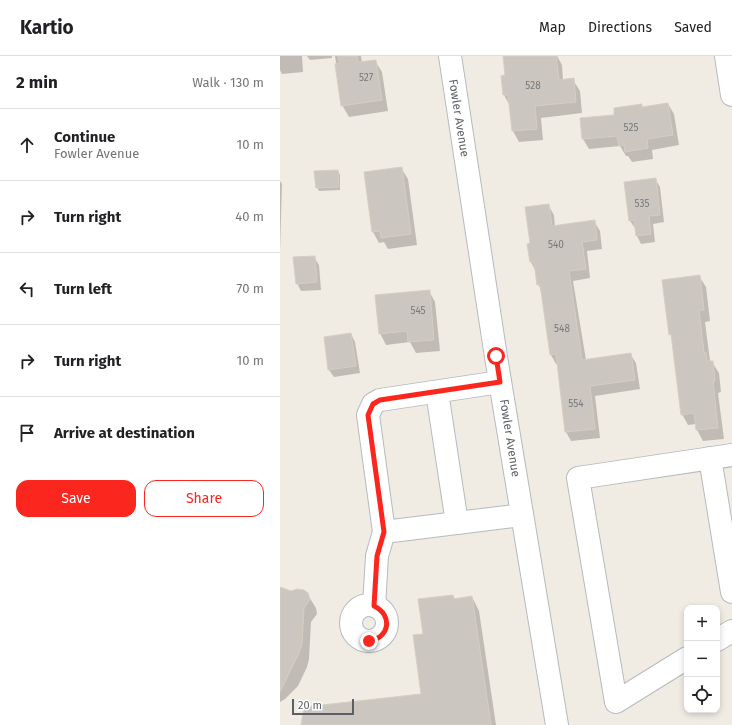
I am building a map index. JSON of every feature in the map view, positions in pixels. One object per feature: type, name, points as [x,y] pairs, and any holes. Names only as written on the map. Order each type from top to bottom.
[{"type":"street","name":"Fowler Avenue","points":[[450,56],[500,382],[557,725]]},
{"type":"street","points":[[726,56],[732,95]]},
{"type":"street","points":[[374,606],[377,556],[384,532],[368,415],[373,404],[380,400],[500,382]]},
{"type":"street","points":[[437,392],[456,523]]},
{"type":"street","points":[[684,660],[616,702],[578,478],[732,455]]},
{"type":"street","points":[[710,458],[732,592]]},
{"type":"street","points":[[384,532],[522,515]]},
{"type":"street","points":[[720,638],[732,631]]},
{"type":"building","points":[[338,56],[357,56],[358,62],[376,60],[382,100],[341,106],[335,64],[340,63]]},
{"type":"building","points":[[503,56],[556,56],[559,80],[574,78],[576,102],[535,106],[537,129],[512,131],[508,95],[503,95],[501,76],[505,75]]},
{"type":"building","points":[[668,103],[673,135],[647,139],[648,148],[625,152],[624,145],[619,146],[617,136],[582,139],[580,118],[614,115],[614,108],[642,104],[642,107]]},
{"type":"building","points":[[402,167],[411,234],[381,238],[380,231],[372,232],[364,172]]},
{"type":"building","points":[[338,170],[339,187],[316,188],[314,171]]},
{"type":"building","points":[[656,178],[660,215],[649,216],[651,234],[636,236],[634,220],[629,221],[624,182]]},
{"type":"building","points":[[549,204],[552,226],[595,220],[597,240],[582,242],[586,269],[569,271],[582,360],[631,353],[635,380],[590,386],[595,429],[565,432],[556,354],[550,355],[540,284],[537,285],[534,262],[530,262],[527,244],[530,243],[525,207]]},
{"type":"building","points":[[315,256],[317,282],[296,284],[293,257]]},
{"type":"building","points":[[700,275],[704,310],[699,310],[704,353],[706,352],[707,361],[713,361],[715,381],[713,381],[718,428],[696,430],[694,413],[681,415],[671,334],[669,335],[662,280]]},
{"type":"building","points":[[430,290],[434,340],[408,342],[407,331],[379,334],[375,295]]},
{"type":"building","points":[[351,333],[356,366],[328,370],[324,337]]},
{"type":"building","points":[[280,587],[291,591],[297,589],[304,590],[308,593],[310,600],[304,608],[302,644],[280,692]]},
{"type":"building","points":[[453,595],[454,599],[472,596],[491,725],[301,725],[304,707],[421,694],[413,635],[423,634],[418,599]]},
{"type":"route","points":[[369,641],[380,638],[386,628],[387,623],[383,612],[374,606],[377,556],[384,532],[368,415],[373,404],[380,400],[500,382],[496,356]]}]
